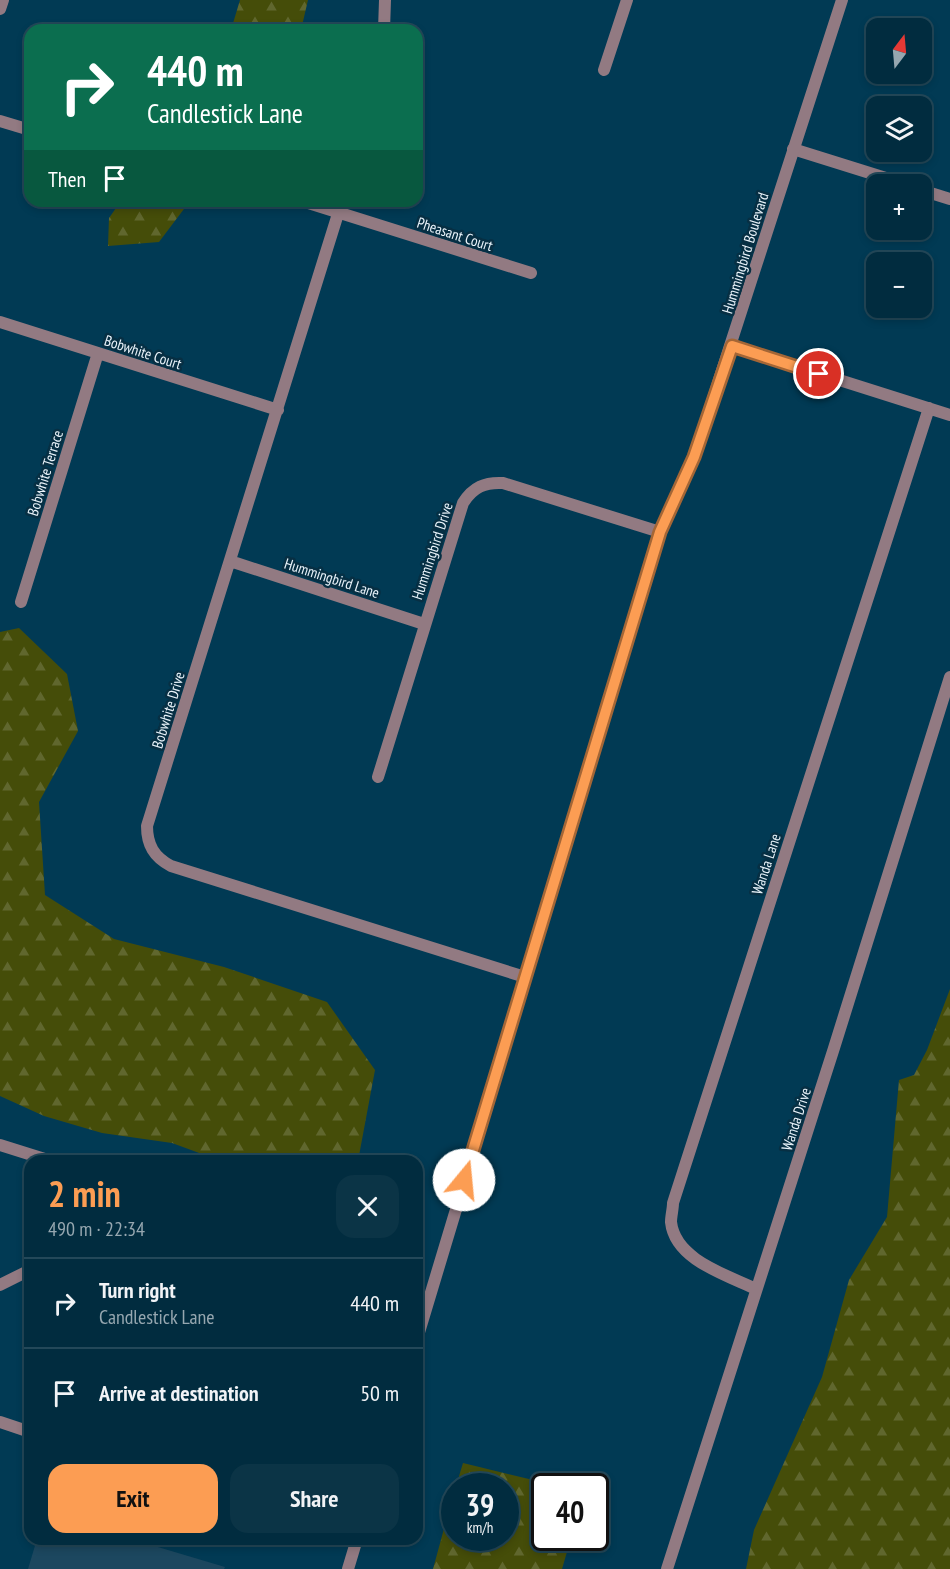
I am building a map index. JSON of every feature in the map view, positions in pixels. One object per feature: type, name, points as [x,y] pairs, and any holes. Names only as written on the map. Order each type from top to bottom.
[{"type":"street","points":[[0,9],[3,0]]},
{"type":"street","points":[[384,24],[385,0]]},
{"type":"street","points":[[604,70],[627,0]]},
{"type":"street","name":"Hummingbird Boulevard","points":[[423,1319],[660,532],[694,457],[732,346],[842,0]]},
{"type":"street","points":[[0,121],[24,128]]},
{"type":"street","points":[[793,149],[873,174]]},
{"type":"street","points":[[932,193],[950,199]]},
{"type":"street","name":"Pheasant Court","points":[[340,207],[531,273]]},
{"type":"street","name":"Bobwhite Drive","points":[[340,207],[147,826],[149,844],[154,853],[171,866],[525,977]]},
{"type":"street","name":"Bobwhite Court","points":[[0,322],[278,410]]},
{"type":"street","points":[[732,346],[950,415]]},
{"type":"street","name":"Bobwhite Terrace","points":[[21,602],[98,353]]},
{"type":"street","name":"Wanda Lane","points":[[756,1289],[694,1259],[685,1252],[678,1242],[671,1222],[673,1203],[929,408]]},
{"type":"street","name":"Hummingbird Drive","points":[[378,777],[424,624],[463,503],[468,495],[482,485],[491,482],[503,483],[660,532]]},
{"type":"street","name":"Hummingbird Lane","points":[[230,561],[424,624]]},
{"type":"street","name":"Wanda Drive","points":[[667,1569],[950,677]]},
{"type":"street","points":[[0,1145],[32,1155]]},
{"type":"street","points":[[0,1285],[24,1273]]},
{"type":"street","points":[[0,1422],[24,1430]]},
{"type":"street","points":[[348,1569],[355,1545]]},
{"type":"shaded area","points":[[35,1545],[151,1545],[225,1567],[224,1569],[28,1569]]},
{"type":"green space","points":[[240,0],[308,0],[302,24],[233,24]]},
{"type":"green space","points":[[117,207],[185,207],[159,242],[108,246],[109,218]]},
{"type":"green space","points":[[19,628],[67,674],[78,731],[39,802],[45,895],[114,939],[224,967],[327,1002],[375,1070],[359,1155],[205,1155],[172,1143],[102,1133],[44,1116],[0,1096],[0,632]]},
{"type":"green space","points":[[950,989],[950,1569],[746,1569],[754,1530],[822,1377],[849,1280],[887,1217],[899,1080],[914,1075],[927,1050]]},
{"type":"green space","points":[[463,1463],[504,1473],[460,1473]]},
{"type":"green space","points":[[519,1477],[531,1479],[531,1551],[567,1551],[562,1569],[433,1569],[441,1540],[441,1551],[519,1551]]},
{"type":"route","points":[[464,1180],[660,532],[694,457],[732,346],[819,374]]}]
